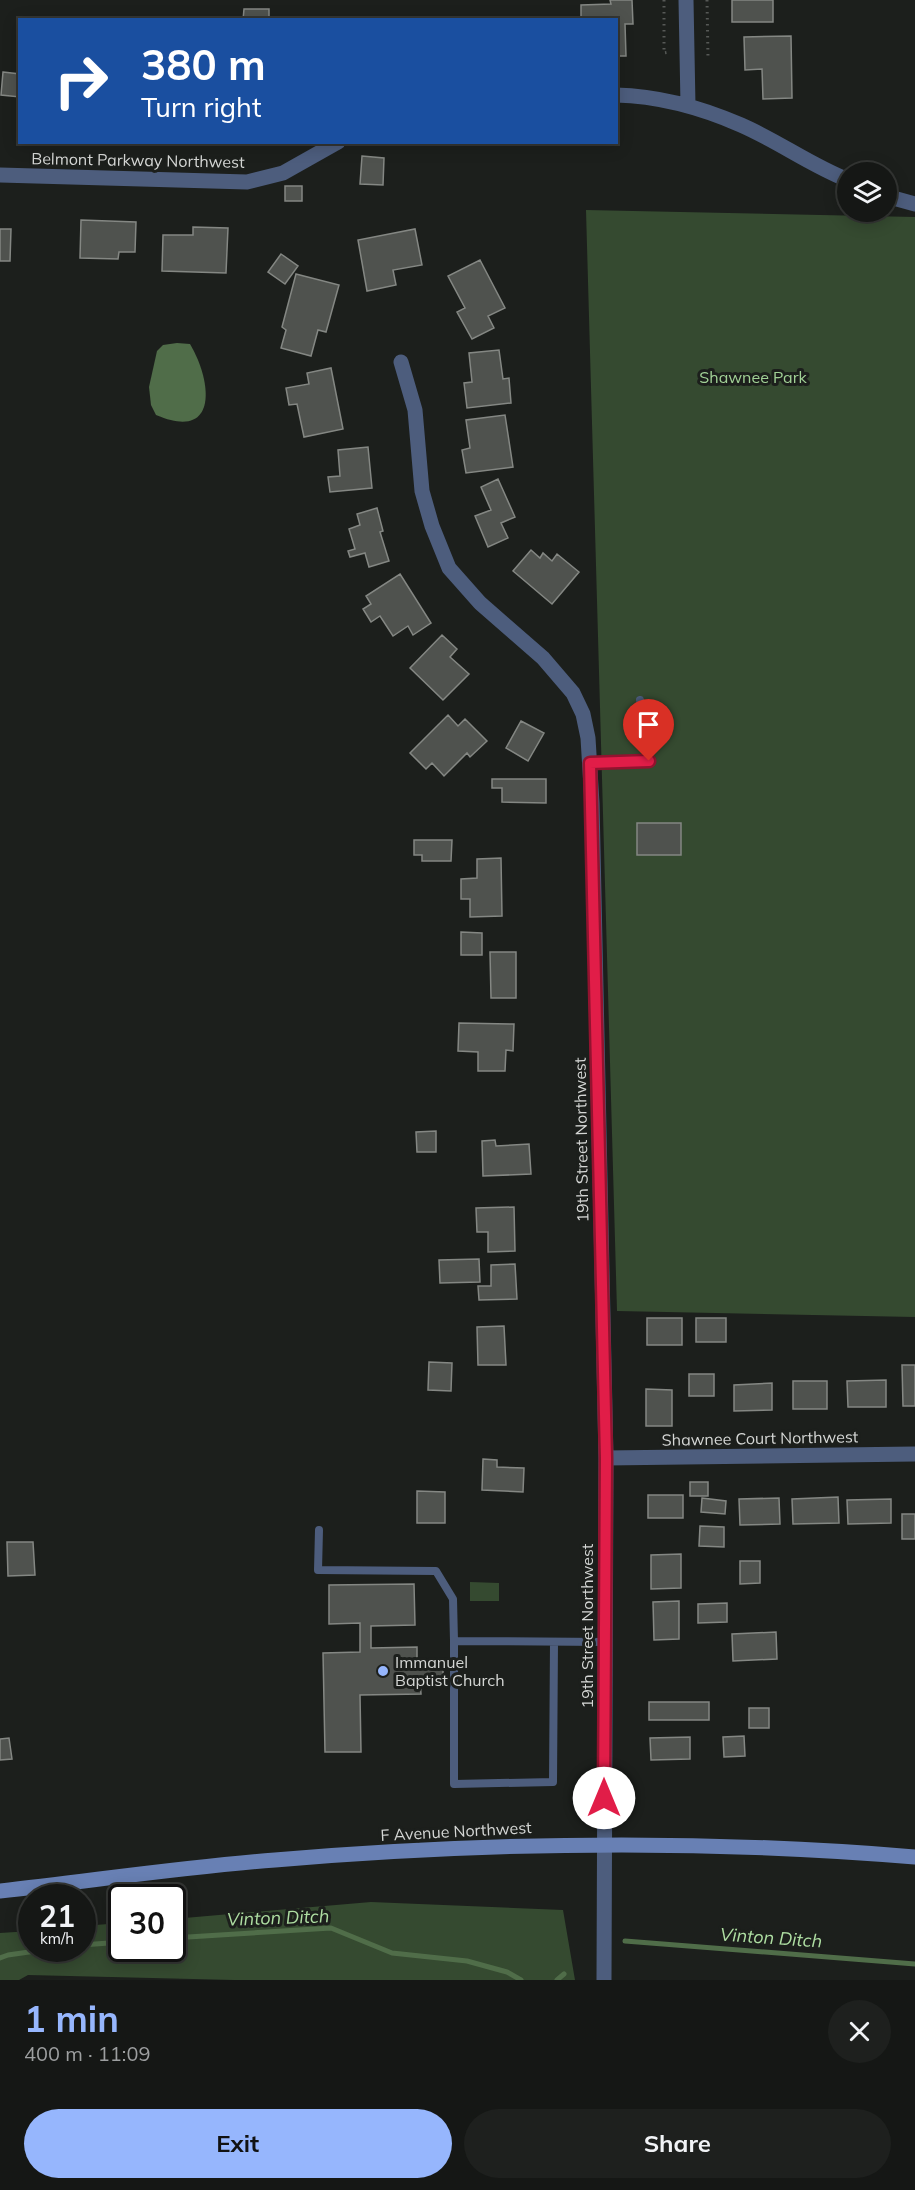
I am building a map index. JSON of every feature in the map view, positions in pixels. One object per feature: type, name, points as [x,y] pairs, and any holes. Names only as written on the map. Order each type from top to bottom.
[{"type":"main road","name":"F Avenue Northwest","points":[[0,1891],[273,1860],[439,1848],[603,1843],[857,1852],[915,1857]]},
{"type":"street","points":[[686,0],[688,105]]},
{"type":"street","points":[[618,95],[688,105],[742,125],[815,166],[837,175]]},
{"type":"street","name":"Belmont Parkway Northwest","points":[[0,175],[248,182],[283,173],[334,144]]},
{"type":"street","points":[[897,199],[915,204]]},
{"type":"street","name":"19th Street Northwest","points":[[401,362],[415,410],[422,491],[432,526],[449,568],[480,603],[543,658],[573,693],[583,714],[588,738],[606,1458],[604,1980]]},
{"type":"street","name":"Shawnee Court Northwest","points":[[606,1458],[915,1454]]},
{"type":"lane","points":[[590,763],[649,761],[640,700]]},
{"type":"lane","points":[[319,1530],[318,1570],[436,1571],[453,1599],[454,1784],[553,1782],[554,1641]]},
{"type":"lane","points":[[454,1641],[605,1642]]},
{"type":"path","points":[[664,0],[664,52],[687,52]]},
{"type":"path","points":[[707,0],[708,58]]},
{"type":"green space","name":"Shawnee Park","points":[[586,210],[837,215],[837,222],[897,222],[897,217],[915,217],[915,1317],[617,1311]]},
{"type":"green space","points":[[470,1582],[499,1583],[499,1601],[470,1601]]},
{"type":"green space","points":[[371,1902],[563,1910],[575,1980],[234,1980],[28,1975],[19,1980],[0,1980],[0,1933],[18,1932],[18,1962],[96,1962],[96,1925],[108,1924],[108,1962],[186,1962],[186,1918]]},
{"type":"shaded area","points":[[190,344],[203,374],[206,390],[205,404],[200,414],[191,421],[176,421],[156,415],[151,405],[149,387],[157,351],[163,345]]},
{"type":"building","points":[[610,0],[632,0],[633,24],[625,24],[626,56],[618,56],[618,18],[581,18],[581,5],[611,4]]},
{"type":"building","points":[[732,0],[773,0],[773,22],[732,22]]},
{"type":"building","points":[[244,9],[269,9],[269,18],[243,18]]},
{"type":"building","points":[[791,36],[792,98],[763,99],[762,69],[745,70],[744,37]]},
{"type":"building","points":[[3,72],[18,74],[18,97],[1,95]]},
{"type":"building","points":[[362,156],[384,158],[383,185],[360,184]]},
{"type":"building","points":[[285,186],[302,186],[302,201],[285,201]]},
{"type":"building","points":[[81,220],[136,222],[135,252],[119,252],[118,259],[80,258]]},
{"type":"building","points":[[193,227],[228,228],[226,273],[162,271],[163,235],[193,235]]},
{"type":"building","points":[[0,229],[11,229],[10,261],[0,261]]},
{"type":"building","points":[[415,229],[422,265],[393,270],[396,285],[367,291],[358,240]]},
{"type":"building","points":[[281,254],[298,266],[285,284],[268,272]]},
{"type":"building","points":[[480,260],[505,308],[488,316],[494,328],[472,339],[457,312],[465,308],[448,276]]},
{"type":"building","points":[[296,274],[339,285],[326,332],[318,330],[311,356],[281,348],[286,330],[282,327]]},
{"type":"building","points":[[499,350],[503,379],[509,378],[511,403],[467,408],[464,383],[472,382],[469,353]]},
{"type":"building","points":[[331,368],[343,429],[304,437],[297,404],[289,405],[286,388],[309,384],[307,373]]},
{"type":"building","points":[[505,415],[513,467],[466,473],[462,450],[470,448],[466,420]]},
{"type":"building","points":[[368,447],[372,488],[330,492],[328,477],[340,476],[338,450]]},
{"type":"building","points":[[498,479],[515,517],[501,523],[508,538],[488,547],[475,516],[491,510],[481,487]]},
{"type":"building","points":[[377,508],[383,531],[380,532],[389,561],[369,567],[365,553],[350,557],[348,551],[355,549],[349,529],[360,525],[357,514]]},
{"type":"building","points":[[531,550],[540,558],[543,553],[552,561],[557,554],[579,572],[552,604],[513,571]]},
{"type":"building","points":[[400,574],[431,623],[413,635],[408,626],[393,636],[380,616],[371,622],[363,609],[371,604],[366,596]]},
{"type":"building","points":[[442,635],[457,649],[450,657],[469,674],[443,700],[410,668]]},
{"type":"building","points":[[448,715],[458,726],[465,719],[487,741],[470,757],[467,753],[444,776],[432,763],[426,769],[410,753]]},
{"type":"building","points":[[521,721],[544,733],[528,761],[506,748]]},
{"type":"building","points":[[492,779],[546,779],[546,803],[502,802],[502,788],[492,788]]},
{"type":"building","points":[[637,823],[681,823],[681,855],[637,855]]},
{"type":"building","points":[[414,840],[452,840],[451,861],[422,861],[422,855],[414,855]]},
{"type":"building","points":[[501,858],[502,916],[470,917],[470,899],[461,899],[461,879],[477,878],[477,859]]},
{"type":"building","points":[[461,932],[482,933],[482,955],[461,955]]},
{"type":"building","points":[[490,952],[516,952],[516,998],[491,998]]},
{"type":"building","points":[[459,1023],[514,1024],[513,1051],[506,1050],[505,1071],[478,1071],[478,1052],[458,1051]]},
{"type":"building","points":[[436,1131],[436,1152],[417,1152],[416,1132]]},
{"type":"building","points":[[495,1140],[496,1146],[529,1144],[531,1174],[483,1176],[482,1141]]},
{"type":"building","points":[[514,1207],[515,1251],[488,1252],[488,1232],[477,1232],[476,1208]]},
{"type":"building","points":[[479,1259],[480,1282],[440,1283],[439,1260]]},
{"type":"building","points":[[515,1264],[517,1299],[479,1300],[478,1286],[491,1286],[491,1265]]},
{"type":"building","points":[[647,1318],[682,1318],[682,1345],[647,1345]]},
{"type":"building","points":[[696,1318],[726,1318],[726,1342],[696,1342]]},
{"type":"building","points":[[504,1326],[506,1365],[478,1365],[477,1327]]},
{"type":"building","points":[[429,1362],[452,1363],[451,1391],[428,1390]]},
{"type":"building","points":[[902,1365],[915,1365],[915,1406],[903,1406]]},
{"type":"building","points":[[689,1374],[714,1374],[714,1396],[689,1396]]},
{"type":"building","points":[[886,1380],[886,1407],[848,1407],[847,1381]]},
{"type":"building","points":[[793,1381],[827,1381],[827,1409],[793,1409]]},
{"type":"building","points":[[772,1383],[772,1410],[734,1411],[734,1385]]},
{"type":"building","points":[[646,1389],[672,1390],[672,1426],[646,1426]]},
{"type":"building","points":[[483,1459],[497,1460],[497,1467],[524,1468],[523,1492],[482,1490]]},
{"type":"building","points":[[690,1482],[708,1482],[708,1496],[690,1496]]},
{"type":"building","points":[[417,1491],[445,1492],[445,1523],[417,1523]]},
{"type":"building","points":[[648,1495],[683,1495],[683,1518],[648,1518]]},
{"type":"building","points":[[838,1497],[839,1523],[793,1524],[792,1499]]},
{"type":"building","points":[[702,1498],[726,1501],[725,1514],[701,1512]]},
{"type":"building","points":[[779,1498],[780,1524],[740,1525],[739,1499]]},
{"type":"building","points":[[891,1499],[891,1523],[848,1524],[847,1500]]},
{"type":"building","points":[[902,1514],[915,1514],[915,1539],[902,1539]]},
{"type":"building","points":[[700,1526],[724,1527],[724,1547],[699,1546]]},
{"type":"building","points":[[7,1542],[33,1542],[35,1575],[8,1576]]},
{"type":"building","points":[[681,1554],[681,1588],[651,1589],[651,1555]]},
{"type":"building","points":[[740,1561],[760,1561],[760,1583],[740,1584]]},
{"type":"building","name":"Immanuel Baptist Church","points":[[414,1584],[415,1625],[371,1626],[371,1648],[417,1647],[417,1663],[443,1662],[443,1680],[420,1681],[421,1694],[360,1695],[361,1752],[325,1752],[323,1653],[360,1652],[360,1623],[329,1624],[329,1585]]},
{"type":"building","points":[[679,1601],[679,1639],[654,1640],[653,1602]]},
{"type":"building","points":[[727,1603],[727,1622],[698,1623],[698,1604]]},
{"type":"building","points":[[776,1632],[777,1659],[733,1661],[732,1634]]},
{"type":"building","points":[[649,1702],[709,1702],[709,1720],[649,1720]]},
{"type":"building","points":[[749,1708],[769,1708],[769,1728],[749,1728]]},
{"type":"building","points":[[744,1736],[745,1756],[724,1757],[723,1737]]},
{"type":"building","points":[[690,1737],[690,1759],[651,1760],[650,1738]]},
{"type":"building","points":[[9,1738],[12,1759],[0,1760],[0,1739]]},
{"type":"waterway","name":"Vinton Ditch","points":[[186,1937],[331,1928],[392,1953],[467,1961],[507,1972],[521,1980]]},
{"type":"waterway","name":"Vinton Ditch","points":[[625,1941],[915,1964]]},
{"type":"waterway","name":"Vinton Ditch","points":[[96,1944],[108,1943]]},
{"type":"waterway","name":"Vinton Ditch","points":[[0,1958],[18,1954]]},
{"type":"waterway","name":"Vinton Ditch","points":[[557,1980],[564,1974]]},
{"type":"place","name":"Immanuel Baptist Church","points":[[383,1671]]},
{"type":"route","points":[[604,1798],[606,1458],[590,763],[649,761]]}]
